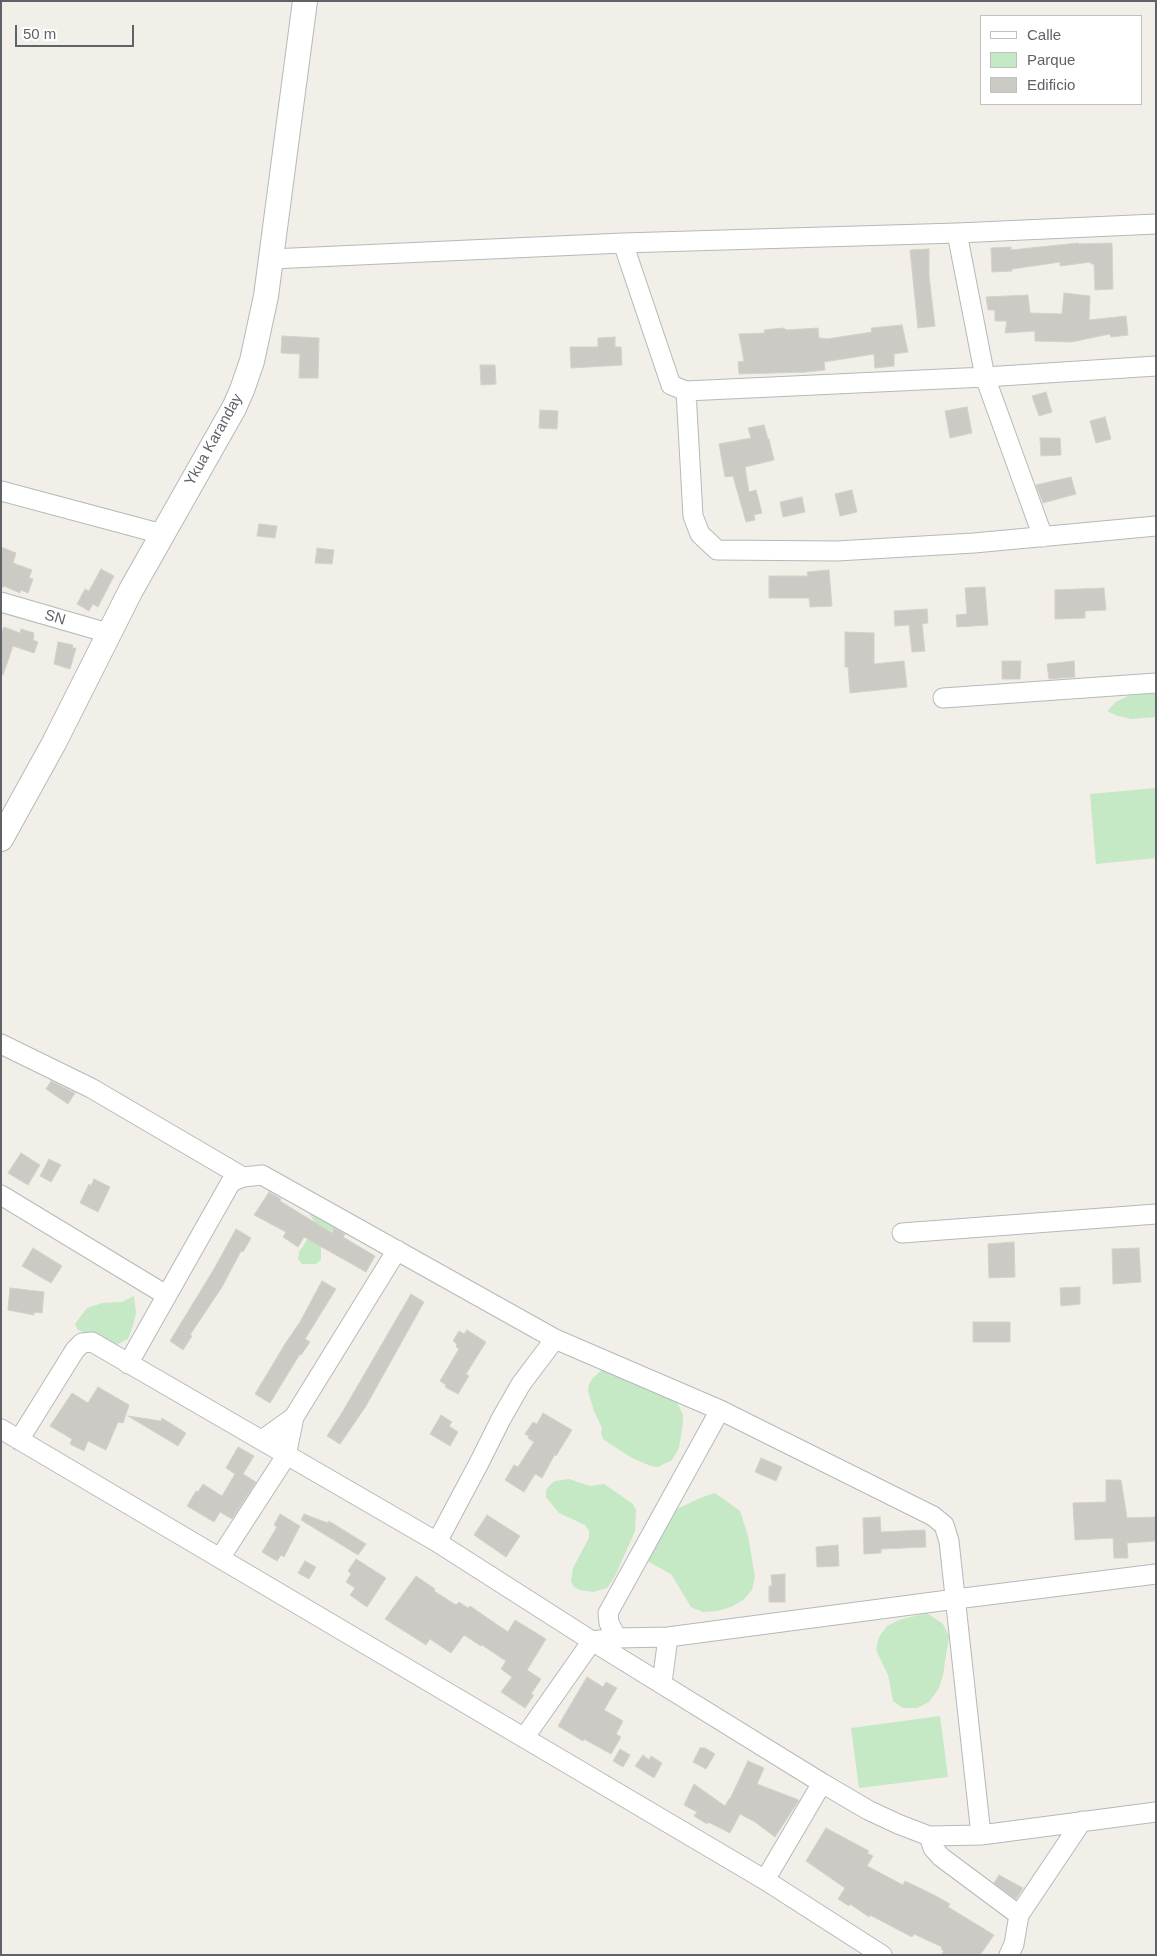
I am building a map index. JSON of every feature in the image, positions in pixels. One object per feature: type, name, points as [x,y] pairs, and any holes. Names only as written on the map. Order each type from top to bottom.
[{"type":"street","name":"Ykua Karanday","points":[[1,839],[54,743],[108,633],[234,408],[242,390],[252,362],[271,259],[305,1]]},
{"type":"street","points":[[271,259],[622,243],[958,233],[1156,224]]},
{"type":"street","points":[[958,233],[985,376],[1043,537]]},
{"type":"street","points":[[622,243],[671,385],[686,391],[1156,366]]},
{"type":"street","points":[[686,391],[694,516],[700,534],[716,550],[837,551],[974,543],[1156,526]]},
{"type":"street","points":[[1,491],[162,534]]},
{"type":"street","name":"SN","points":[[1,602],[108,633]]},
{"type":"street","points":[[942,698],[1156,683]]},
{"type":"street","points":[[1,1044],[98,1092],[243,1176]]},
{"type":"street","points":[[128,1364],[231,1182],[243,1176],[262,1175],[556,1339],[720,1410],[933,1516],[944,1525],[949,1541],[980,1835]]},
{"type":"street","points":[[1,1195],[166,1295]]},
{"type":"street","points":[[902,1233],[1156,1214]]},
{"type":"street","points":[[220,1558],[286,1456],[294,1417],[397,1250]]},
{"type":"street","points":[[437,1542],[521,1384],[556,1339]]},
{"type":"street","points":[[19,1440],[75,1350],[82,1343],[92,1342],[437,1542],[592,1641],[868,1810],[929,1836],[980,1835],[1156,1812]]},
{"type":"street","points":[[617,1638],[609,1623],[608,1613],[720,1410]]},
{"type":"street","points":[[262,1440],[294,1417]]},
{"type":"street","points":[[1,1429],[765,1880],[882,1955]]},
{"type":"street","points":[[524,1738],[592,1641],[617,1638],[668,1637],[1156,1574]]},
{"type":"street","points":[[662,1683],[668,1637]]},
{"type":"street","points":[[765,1880],[822,1782]]},
{"type":"street","points":[[1009,1955],[1014,1944],[1019,1915],[1082,1821]]},
{"type":"street","points":[[929,1836],[933,1848],[941,1857],[1019,1915]]},
{"type":"green space","points":[[1156,694],[1156,717],[1131,719],[1107,711],[1116,702],[1128,696]]},
{"type":"green space","points":[[1156,788],[1156,858],[1096,864],[1090,794]]},
{"type":"green space","points":[[300,1204],[336,1226],[321,1243],[321,1260],[316,1264],[302,1264],[298,1259],[299,1252],[307,1240],[314,1221],[309,1213],[300,1207]]},
{"type":"green space","points":[[134,1296],[136,1313],[128,1339],[116,1345],[78,1330],[75,1324],[87,1308],[102,1303],[122,1302]]},
{"type":"green space","points":[[604,1368],[672,1397],[677,1402],[683,1415],[683,1422],[679,1448],[672,1460],[658,1467],[651,1466],[632,1458],[604,1440],[601,1434],[602,1428],[588,1391],[589,1384],[593,1378]]},
{"type":"green space","points":[[569,1479],[590,1486],[604,1484],[633,1504],[636,1510],[635,1531],[615,1576],[607,1588],[593,1592],[574,1587],[571,1581],[573,1568],[589,1538],[589,1531],[585,1525],[559,1513],[546,1497],[546,1490],[555,1481]]},
{"type":"green space","points":[[715,1493],[740,1511],[748,1536],[755,1577],[752,1590],[743,1600],[731,1607],[703,1612],[691,1607],[671,1574],[649,1562],[641,1552],[653,1527],[675,1510]]},
{"type":"green space","points":[[927,1613],[943,1624],[949,1636],[943,1675],[939,1688],[929,1702],[917,1708],[903,1708],[893,1701],[888,1675],[876,1650],[879,1637],[887,1626],[899,1620]]},
{"type":"green space","points":[[940,1716],[948,1777],[859,1788],[851,1728]]},
{"type":"building","points":[[1078,243],[1112,243],[1113,289],[1095,290],[1094,264],[1091,264],[1091,262],[1060,266],[1060,262],[1012,269],[1012,271],[992,272],[991,248],[1011,247],[1011,250]]},
{"type":"building","points":[[929,249],[929,276],[935,326],[918,328],[910,250]]},
{"type":"building","points":[[1064,293],[1090,296],[1089,320],[1126,316],[1128,335],[1111,337],[1110,334],[1071,342],[1035,341],[1035,331],[1005,333],[1007,321],[995,321],[995,310],[988,310],[986,297],[1028,295],[1030,313],[1062,314]]},
{"type":"building","points":[[902,325],[908,352],[894,354],[894,366],[875,368],[874,354],[824,362],[825,370],[739,374],[738,362],[744,361],[739,334],[765,333],[764,330],[783,328],[787,330],[818,328],[819,338],[827,339],[872,332],[871,328]]},
{"type":"building","points":[[282,336],[319,338],[318,378],[299,378],[300,354],[281,353]]},
{"type":"building","points":[[615,337],[615,347],[621,347],[622,365],[571,368],[570,347],[598,347],[598,338]]},
{"type":"building","points":[[480,365],[495,365],[496,384],[481,385]]},
{"type":"building","points":[[1046,392],[1052,412],[1039,416],[1032,396]]},
{"type":"building","points":[[967,407],[972,433],[950,438],[945,411]]},
{"type":"building","points":[[540,410],[558,411],[557,429],[539,428]]},
{"type":"building","points":[[1105,417],[1111,439],[1096,443],[1090,421]]},
{"type":"building","points":[[764,425],[774,460],[745,467],[749,492],[756,490],[762,513],[754,515],[755,520],[746,522],[733,476],[725,477],[719,444],[751,438],[748,428]]},
{"type":"building","points":[[1040,438],[1060,438],[1061,455],[1041,456]]},
{"type":"building","points":[[1071,477],[1076,494],[1043,503],[1036,485]]},
{"type":"building","points":[[852,490],[857,512],[840,516],[835,494]]},
{"type":"building","points":[[802,497],[805,512],[783,517],[780,502]]},
{"type":"building","points":[[259,524],[277,526],[275,538],[257,536]]},
{"type":"building","points":[[1,547],[16,553],[13,563],[32,570],[29,578],[33,579],[28,593],[21,590],[20,593],[4,586],[1,589]]},
{"type":"building","points":[[317,548],[334,550],[332,564],[315,563]]},
{"type":"building","points":[[101,569],[114,576],[98,607],[93,604],[89,611],[77,604],[85,589],[89,591]]},
{"type":"building","points":[[829,570],[832,606],[810,607],[809,598],[769,598],[769,576],[808,576],[807,572]]},
{"type":"building","points":[[985,587],[988,625],[957,627],[956,615],[967,614],[965,588]]},
{"type":"building","points":[[1104,588],[1106,610],[1085,611],[1085,618],[1055,619],[1055,590]]},
{"type":"building","points":[[927,609],[928,623],[922,624],[925,651],[912,652],[909,625],[895,626],[894,611]]},
{"type":"building","points":[[4,627],[20,633],[21,629],[34,633],[33,640],[38,642],[34,653],[13,646],[3,675],[1,675],[1,633]]},
{"type":"building","points":[[845,632],[874,633],[874,664],[904,661],[907,687],[850,693],[848,667],[845,667]]},
{"type":"building","points":[[58,642],[73,645],[72,648],[76,648],[70,669],[54,664]]},
{"type":"building","points":[[1002,661],[1021,661],[1020,679],[1002,679]]},
{"type":"building","points":[[1074,661],[1075,677],[1049,679],[1047,664]]},
{"type":"building","points":[[51,1081],[75,1093],[68,1104],[46,1089]]},
{"type":"building","points":[[21,1153],[40,1165],[28,1185],[8,1173]]},
{"type":"building","points":[[49,1159],[61,1165],[51,1182],[40,1176]]},
{"type":"building","points":[[94,1179],[110,1187],[98,1212],[80,1203],[89,1184],[91,1186]]},
{"type":"building","points":[[269,1192],[281,1199],[280,1201],[332,1233],[334,1228],[345,1234],[343,1237],[375,1256],[366,1272],[304,1237],[298,1247],[283,1237],[286,1232],[254,1215]]},
{"type":"building","points":[[236,1229],[251,1238],[243,1252],[241,1251],[222,1287],[190,1335],[192,1336],[183,1350],[170,1341]]},
{"type":"building","points":[[1014,1242],[1015,1277],[989,1278],[988,1244]]},
{"type":"building","points":[[33,1248],[62,1266],[51,1283],[22,1266]]},
{"type":"building","points":[[1139,1248],[1141,1282],[1113,1284],[1112,1249]]},
{"type":"building","points":[[322,1281],[336,1289],[305,1339],[310,1342],[300,1354],[270,1403],[255,1394],[300,1322]]},
{"type":"building","points":[[1080,1287],[1080,1304],[1061,1306],[1060,1288]]},
{"type":"building","points":[[10,1288],[44,1292],[42,1313],[34,1312],[34,1315],[8,1310]]},
{"type":"building","points":[[411,1294],[424,1302],[366,1406],[340,1444],[327,1436]]},
{"type":"building","points":[[973,1322],[1010,1322],[1010,1342],[973,1342]]},
{"type":"building","points":[[467,1330],[486,1342],[466,1374],[469,1376],[458,1394],[445,1387],[446,1385],[440,1381],[459,1349],[453,1341],[459,1331],[464,1334]]},
{"type":"building","points":[[98,1387],[129,1405],[123,1423],[118,1422],[106,1450],[88,1441],[84,1451],[70,1444],[72,1439],[50,1426],[72,1393],[88,1403]]},
{"type":"building","points":[[543,1413],[572,1430],[556,1456],[555,1454],[542,1478],[535,1474],[524,1492],[505,1480],[514,1465],[518,1467],[534,1442],[525,1434],[533,1422],[537,1424]]},
{"type":"building","points":[[441,1415],[452,1422],[449,1426],[458,1432],[450,1446],[430,1434]]},
{"type":"building","points":[[128,1416],[161,1421],[162,1418],[186,1433],[178,1446]]},
{"type":"building","points":[[238,1447],[254,1456],[243,1474],[256,1482],[232,1519],[220,1512],[214,1522],[187,1506],[196,1491],[198,1492],[203,1484],[222,1496],[235,1474],[226,1468]]},
{"type":"building","points":[[761,1458],[782,1467],[776,1481],[755,1472]]},
{"type":"building","points":[[1106,1480],[1121,1480],[1127,1518],[1156,1517],[1156,1541],[1127,1543],[1128,1558],[1114,1558],[1113,1538],[1075,1540],[1073,1503],[1106,1502]]},
{"type":"building","points":[[280,1514],[300,1526],[284,1557],[281,1555],[277,1561],[262,1552],[277,1527],[274,1525]]},
{"type":"building","points":[[304,1514],[328,1523],[329,1521],[366,1544],[358,1555],[301,1520]]},
{"type":"building","points":[[487,1515],[520,1536],[506,1557],[474,1535]]},
{"type":"building","points":[[880,1517],[881,1532],[925,1530],[926,1547],[881,1549],[881,1553],[864,1554],[863,1518]]},
{"type":"building","points":[[838,1545],[839,1566],[817,1567],[816,1547]]},
{"type":"building","points":[[356,1559],[386,1578],[367,1607],[350,1595],[355,1588],[346,1582],[351,1574],[348,1571]]},
{"type":"building","points":[[305,1561],[316,1567],[309,1579],[298,1573]]},
{"type":"building","points":[[785,1574],[785,1602],[769,1602],[769,1586],[772,1586],[771,1575]]},
{"type":"building","points":[[416,1576],[435,1589],[434,1591],[456,1605],[459,1602],[468,1608],[470,1606],[508,1632],[515,1620],[546,1639],[527,1670],[541,1679],[531,1694],[534,1695],[525,1708],[501,1692],[512,1677],[501,1669],[506,1661],[482,1645],[464,1635],[451,1653],[430,1639],[426,1645],[385,1619]]},
{"type":"building","points":[[587,1677],[603,1687],[606,1682],[617,1688],[604,1710],[623,1721],[616,1734],[621,1737],[611,1754],[584,1739],[583,1741],[558,1726]]},
{"type":"building","points":[[700,1748],[705,1748],[715,1754],[706,1769],[693,1762]]},
{"type":"building","points":[[620,1749],[630,1755],[623,1767],[613,1761]]},
{"type":"building","points":[[643,1755],[649,1760],[651,1756],[662,1763],[654,1778],[635,1766]]},
{"type":"building","points":[[748,1761],[764,1768],[757,1784],[799,1800],[775,1837],[755,1822],[740,1814],[730,1833],[708,1822],[707,1824],[694,1816],[697,1812],[684,1805],[694,1784],[725,1806]]},
{"type":"building","points":[[826,1828],[869,1851],[867,1853],[873,1856],[867,1866],[903,1885],[905,1881],[934,1895],[950,1904],[948,1907],[994,1935],[980,1955],[941,1955],[944,1951],[941,1949],[942,1947],[914,1934],[912,1937],[870,1915],[869,1917],[850,1904],[849,1906],[838,1899],[845,1888],[806,1861]]},
{"type":"building","points":[[999,1875],[1023,1888],[1016,1899],[994,1883]]}]
